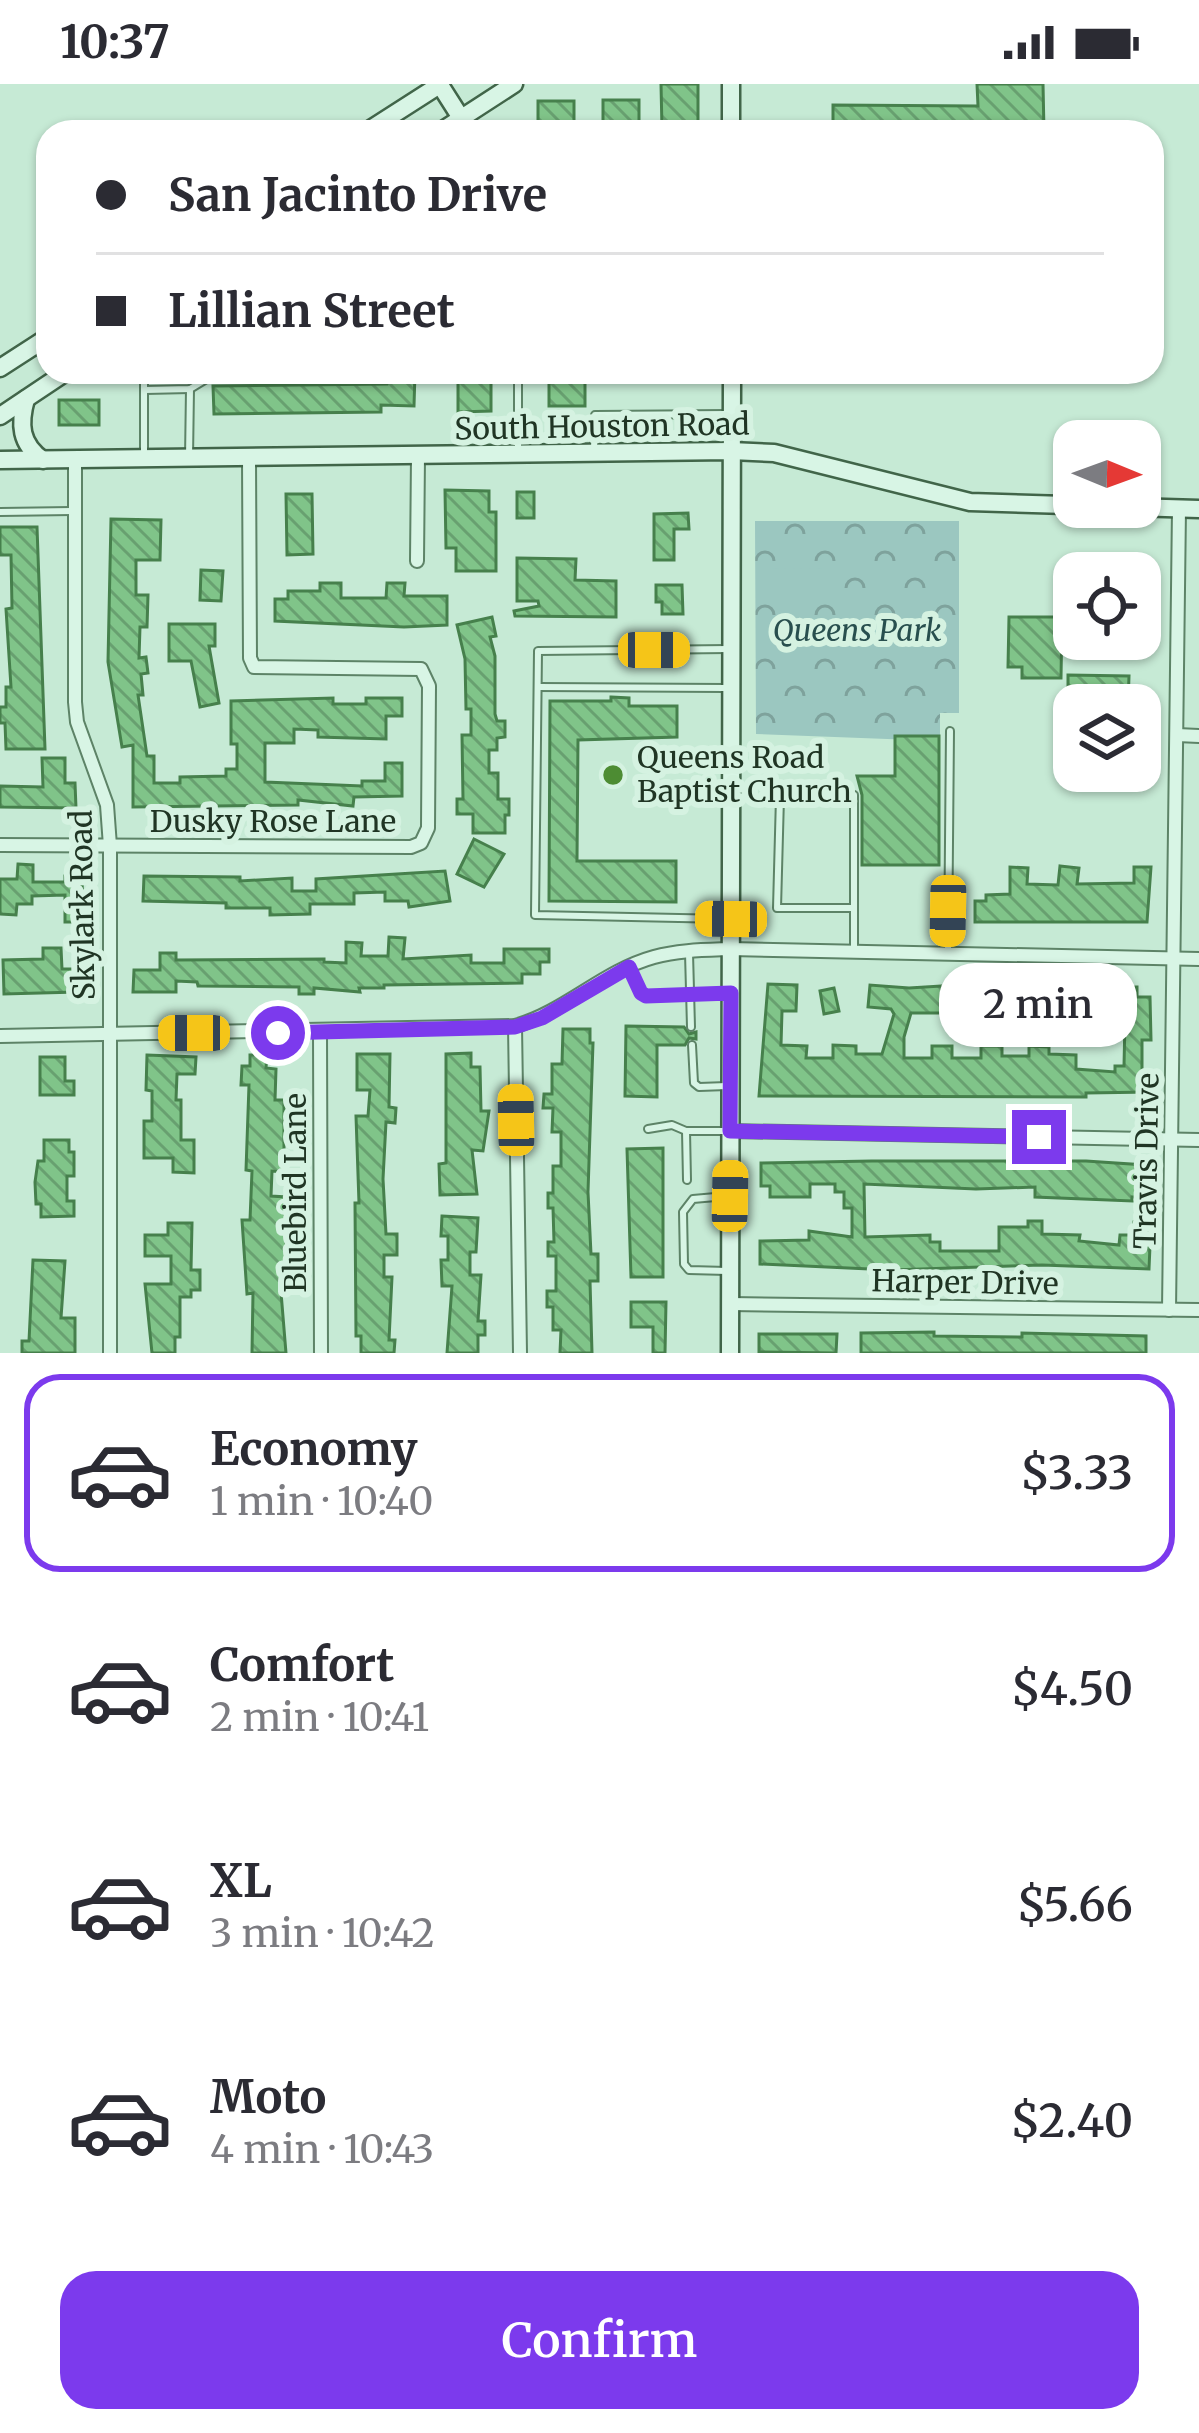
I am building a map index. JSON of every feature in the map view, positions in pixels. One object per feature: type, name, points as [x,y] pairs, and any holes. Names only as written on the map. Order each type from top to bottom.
[{"type":"street","points":[[385,120],[441,84],[462,120]]},
{"type":"street","points":[[471,120],[514,84]]},
{"type":"street","points":[[731,84],[731,120]]},
{"type":"street","points":[[0,368],[36,345]]},
{"type":"street","points":[[0,416],[48,384]]},
{"type":"street","points":[[730,1353],[732,384]]},
{"type":"street","points":[[26,399],[20,421],[24,438],[31,452],[43,460]]},
{"type":"street","name":"South Houston Road","points":[[0,460],[731,451],[774,453],[970,502],[1199,509]]},
{"type":"street","points":[[417,561],[418,457]]},
{"type":"street","name":"Dusky Rose Lane","points":[[0,845],[411,847],[425,837],[429,686],[421,669],[254,667],[250,658],[249,458]]},
{"type":"street","name":"Skylark Road","points":[[76,460],[77,722],[101,782],[110,846],[110,1353]]},
{"type":"street","name":"Travis Drive","points":[[1169,1310],[1179,509]]},
{"type":"street","points":[[1177,735],[1199,736]]},
{"type":"street","points":[[0,1036],[515,1027],[542,1018],[629,967],[689,951],[1199,959]]},
{"type":"street","points":[[515,1027],[520,1353]]},
{"type":"street","name":"Bluebird Lane","points":[[320,1032],[321,1353]]},
{"type":"street","points":[[730,1131],[1199,1139]]},
{"type":"street","name":"Harper Drive","points":[[730,1304],[1199,1310]]},
{"type":"lane","points":[[143,460],[145,384]]},
{"type":"lane","points":[[145,390],[190,389],[198,384]]},
{"type":"lane","points":[[518,384],[518,455]]},
{"type":"lane","points":[[188,459],[190,389]]},
{"type":"lane","points":[[593,454],[595,415],[731,414]]},
{"type":"lane","points":[[0,512],[75,511]]},
{"type":"lane","points":[[731,649],[538,651],[535,915],[731,919]]},
{"type":"lane","points":[[538,687],[732,688]]},
{"type":"lane","points":[[948,956],[950,731]]},
{"type":"lane","points":[[854,908],[778,908],[780,797],[854,795],[854,908],[854,953]]},
{"type":"lane","points":[[689,951],[691,1028]]},
{"type":"lane","points":[[629,967],[641,993],[690,997],[731,993]]},
{"type":"lane","points":[[692,1045],[694,1084],[731,1085]]},
{"type":"lane","points":[[648,1129],[672,1125],[686,1131],[730,1131]]},
{"type":"lane","points":[[686,1131],[687,1180]]},
{"type":"lane","points":[[730,1196],[693,1199],[683,1212],[684,1264],[689,1270],[730,1271]]},
{"type":"green space","name":"Queens Park","points":[[755,521],[959,521],[959,713],[940,713],[940,741],[756,734]]},
{"type":"green space","points":[[772,568],[823,569],[823,600],[772,600]]},
{"type":"building","points":[[661,84],[698,84],[698,120],[662,120]]},
{"type":"building","points":[[977,84],[1043,84],[1044,120],[833,120],[833,105],[978,106]]},
{"type":"building","points":[[603,100],[639,100],[639,120],[603,120]]},
{"type":"building","points":[[538,101],[574,101],[574,120],[538,120]]},
{"type":"building","points":[[415,384],[414,406],[381,405],[381,412],[214,414],[213,386]]},
{"type":"building","points":[[458,384],[491,384],[491,411],[458,412]]},
{"type":"building","points":[[549,384],[585,384],[585,406],[549,406]]},
{"type":"building","points":[[59,400],[99,400],[99,425],[59,425]]},
{"type":"building","points":[[445,490],[489,491],[489,512],[496,512],[496,571],[456,571],[456,548],[446,548]]},
{"type":"building","points":[[517,492],[534,492],[534,518],[517,518]]},
{"type":"building","points":[[286,494],[312,494],[313,554],[287,555]]},
{"type":"building","points":[[688,513],[689,529],[674,529],[674,560],[654,560],[654,514]]},
{"type":"building","points":[[111,519],[161,520],[160,560],[136,560],[136,595],[148,595],[139,658],[146,657],[148,673],[141,674],[143,695],[138,695],[147,756],[154,756],[154,783],[226,776],[226,769],[237,769],[237,744],[231,744],[231,701],[333,698],[333,704],[366,704],[366,698],[402,698],[402,716],[386,716],[386,739],[318,737],[318,730],[294,729],[294,743],[265,743],[265,782],[362,786],[362,781],[385,781],[385,763],[402,763],[402,796],[354,797],[353,806],[298,800],[298,805],[133,807],[133,745],[122,747],[108,662]]},
{"type":"building","points":[[0,527],[37,527],[45,749],[6,749],[5,723],[0,723],[6,687],[11,687],[6,609],[12,608],[11,555],[0,555]]},
{"type":"building","points":[[517,558],[576,559],[575,580],[616,581],[616,617],[515,616],[514,611],[539,606],[538,601],[517,601]]},
{"type":"building","points":[[201,570],[223,571],[221,601],[200,600]]},
{"type":"building","points":[[320,583],[341,583],[341,598],[386,598],[387,583],[405,583],[404,596],[447,596],[447,625],[275,621],[275,599],[288,599],[288,591],[320,591]]},
{"type":"building","points":[[656,585],[682,585],[683,614],[662,614]]},
{"type":"building","points":[[492,617],[495,714],[497,721],[505,721],[505,737],[497,738],[497,750],[489,750],[489,773],[498,773],[498,799],[509,799],[509,815],[505,815],[505,833],[473,833],[473,814],[457,814],[457,799],[463,799],[462,735],[471,735],[471,709],[466,709],[465,659],[457,625]]},
{"type":"building","points":[[1009,617],[1053,617],[1053,660],[1061,660],[1061,678],[1022,678],[1022,667],[1008,667]]},
{"type":"building","points":[[169,624],[215,624],[215,646],[209,646],[219,703],[200,707],[191,661],[169,661]]},
{"type":"building","points":[[1068,675],[1129,676],[1129,684],[1068,684]]},
{"type":"building","points":[[611,697],[629,698],[629,706],[677,706],[677,737],[578,740],[577,861],[676,861],[676,902],[549,901],[550,701],[611,701]]},
{"type":"building","points":[[895,736],[939,736],[939,865],[862,865],[862,795],[857,776],[895,776]]},
{"type":"building","points":[[42,758],[65,758],[65,783],[75,783],[76,808],[0,807],[0,786],[43,787]]},
{"type":"building","points":[[474,839],[504,854],[484,887],[457,874]]},
{"type":"building","points":[[18,864],[33,865],[33,882],[65,882],[65,876],[82,876],[83,922],[65,922],[65,895],[32,896],[32,904],[17,904],[16,915],[0,914],[0,879],[17,879]]},
{"type":"building","points":[[1060,866],[1079,868],[1077,884],[1134,883],[1134,867],[1151,867],[1147,922],[975,922],[975,901],[986,901],[986,895],[1010,894],[1010,867],[1028,868],[1027,884],[1058,885]]},
{"type":"building","points":[[445,871],[450,901],[409,907],[408,901],[385,901],[385,892],[354,893],[354,904],[310,904],[310,914],[270,915],[270,908],[226,908],[226,903],[143,901],[144,876],[240,877],[240,881],[292,878],[292,891],[316,891],[316,879]]},
{"type":"building","points":[[389,937],[405,938],[403,959],[471,955],[471,963],[504,963],[504,949],[549,949],[549,962],[540,962],[540,974],[522,974],[522,983],[384,985],[359,988],[360,992],[314,988],[314,994],[299,994],[299,987],[198,986],[197,982],[176,981],[176,992],[133,992],[134,970],[160,970],[160,953],[176,953],[176,960],[324,959],[346,963],[346,942],[362,943],[361,956],[388,956]]},
{"type":"building","points":[[43,948],[61,948],[62,969],[77,969],[77,992],[4,994],[3,960],[43,959]]},
{"type":"building","points":[[990,983],[1062,986],[1062,1008],[977,1009],[977,1024],[959,1024],[959,1013],[911,1013],[904,1058],[932,1058],[932,1046],[952,1046],[952,1058],[981,1058],[981,1046],[1002,1046],[1002,1056],[1029,1056],[1029,1046],[1049,1047],[1049,1054],[1076,1055],[1076,1069],[1115,1072],[1115,1066],[1124,1066],[1125,1020],[1099,1020],[1099,997],[1110,997],[1110,987],[1137,987],[1137,997],[1150,997],[1151,1040],[1142,1040],[1142,1073],[1150,1073],[1150,1092],[1086,1093],[1086,1097],[759,1096],[768,984],[797,985],[796,1011],[782,1011],[781,1045],[807,1046],[806,1058],[833,1058],[833,1045],[856,1046],[856,1054],[882,1054],[894,1014],[891,1009],[868,1007],[870,985],[909,988]]},
{"type":"building","points":[[834,988],[839,1011],[824,1014],[820,991]]},
{"type":"building","points":[[626,1026],[684,1027],[689,1034],[696,1032],[696,1039],[689,1038],[685,1045],[657,1045],[657,1097],[625,1096]]},
{"type":"building","points":[[563,1029],[590,1029],[593,1043],[588,1192],[591,1254],[598,1254],[598,1281],[590,1281],[592,1353],[560,1353],[561,1330],[553,1330],[553,1307],[547,1307],[547,1291],[556,1291],[556,1256],[548,1256],[548,1242],[554,1242],[548,1193],[553,1193],[553,1166],[561,1166],[561,1132],[552,1132],[553,1108],[543,1108],[544,1094],[552,1094],[552,1064],[562,1064]]},
{"type":"building","points":[[471,1053],[471,1067],[480,1067],[481,1111],[489,1111],[483,1151],[472,1150],[477,1194],[440,1195],[439,1164],[446,1163],[446,1054]]},
{"type":"building","points":[[357,1054],[390,1054],[389,1107],[396,1108],[395,1123],[386,1122],[383,1179],[386,1234],[397,1234],[397,1255],[384,1255],[384,1277],[392,1277],[389,1340],[395,1340],[394,1353],[361,1353],[361,1336],[356,1336],[356,1116],[368,1116],[370,1090],[357,1090]]},
{"type":"building","points":[[147,1055],[196,1057],[195,1074],[177,1074],[176,1100],[181,1100],[181,1140],[194,1140],[194,1173],[173,1172],[173,1158],[144,1158],[144,1121],[152,1121],[152,1091],[146,1090]]},
{"type":"building","points":[[250,1055],[267,1055],[266,1068],[276,1069],[275,1100],[284,1100],[284,1172],[272,1171],[271,1196],[286,1197],[286,1280],[280,1280],[286,1353],[252,1353],[253,1293],[247,1294],[242,1220],[250,1220],[252,1171],[246,1170],[249,1085],[241,1085],[242,1066],[250,1066]]},
{"type":"building","points":[[40,1057],[65,1057],[65,1081],[74,1081],[74,1095],[40,1095]]},
{"type":"building","points":[[44,1140],[69,1140],[69,1152],[74,1152],[67,1201],[74,1201],[74,1216],[41,1217],[35,1182],[38,1161],[44,1161]]},
{"type":"building","points":[[663,1148],[663,1277],[631,1277],[627,1149]]},
{"type":"building","points":[[1086,1161],[1160,1166],[1160,1183],[1149,1183],[1149,1197],[1132,1197],[1132,1201],[1035,1197],[1035,1187],[864,1184],[865,1237],[930,1235],[930,1242],[940,1242],[940,1251],[999,1251],[999,1227],[1028,1227],[1028,1221],[1042,1221],[1042,1234],[1080,1235],[1079,1241],[1119,1245],[1120,1235],[1133,1235],[1134,1222],[1151,1223],[1149,1269],[1042,1265],[891,1270],[760,1264],[760,1241],[809,1240],[809,1231],[852,1237],[852,1208],[844,1208],[844,1192],[835,1192],[835,1184],[810,1184],[810,1197],[770,1197],[770,1186],[761,1186],[761,1163]]},
{"type":"building","points":[[442,1216],[478,1218],[470,1275],[481,1275],[478,1321],[485,1321],[485,1335],[478,1335],[478,1353],[447,1353],[452,1286],[442,1286],[441,1260],[448,1260],[448,1236],[441,1236]]},
{"type":"building","points":[[168,1223],[192,1223],[191,1270],[200,1270],[200,1290],[191,1290],[191,1297],[180,1297],[175,1353],[152,1353],[145,1284],[171,1284],[171,1256],[145,1256],[145,1235],[168,1235]]},
{"type":"building","points":[[33,1260],[65,1261],[61,1318],[75,1318],[75,1353],[22,1353],[22,1341],[29,1341]]},
{"type":"building","points":[[631,1302],[666,1302],[665,1353],[653,1353],[653,1327],[631,1327]]},
{"type":"building","points":[[934,1332],[934,1336],[1146,1336],[1146,1353],[861,1353],[861,1333]]},
{"type":"building","points":[[759,1334],[837,1334],[836,1353],[759,1352]]},
{"type":"place","name":"Queens Road Baptist Church","points":[[613,775]]},
{"type":"route","points":[[278,1033],[515,1027],[542,1018],[629,967],[646,996],[731,993],[730,1131],[1039,1137]]}]
